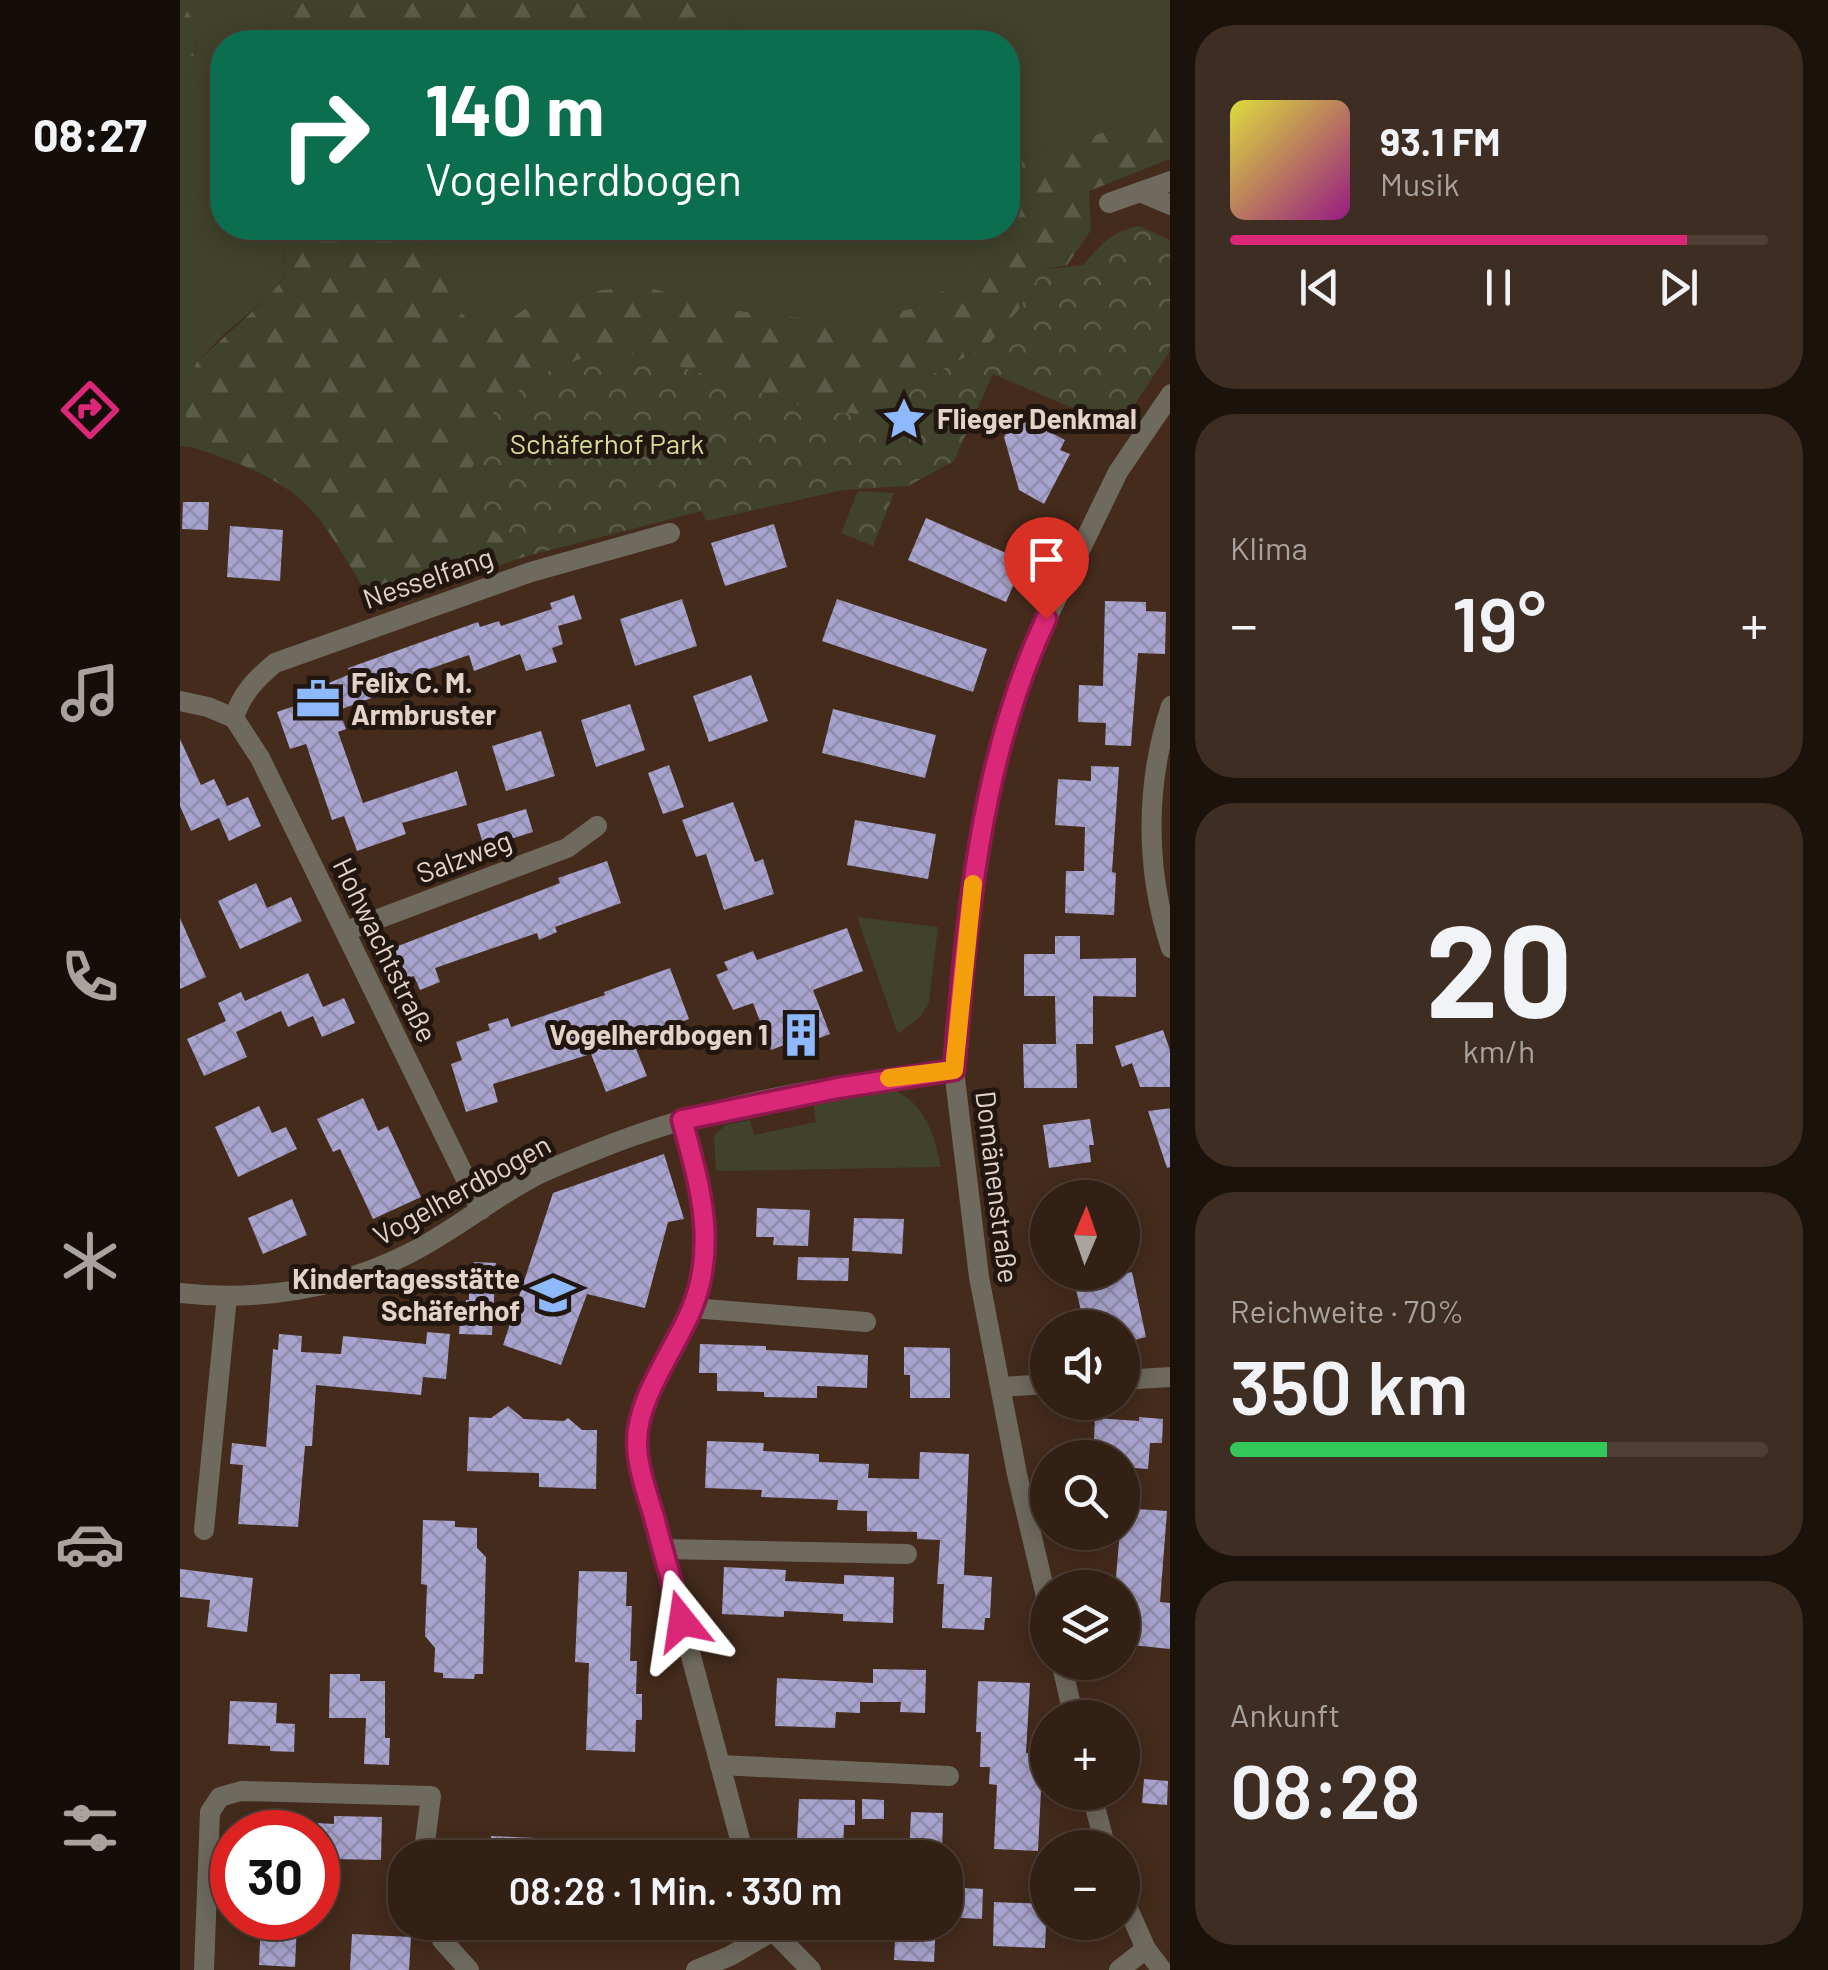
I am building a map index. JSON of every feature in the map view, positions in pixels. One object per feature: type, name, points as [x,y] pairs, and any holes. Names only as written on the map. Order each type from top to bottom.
[{"type":"street","points":[[1109,202],[1170,181]]},
{"type":"street","points":[[1140,192],[1170,205]]},
{"type":"street","name":"Domänenstraße","points":[[1040,1570],[979,1276],[954,1070],[971,899],[982,826],[1003,735],[1032,647],[1118,472],[1170,394]]},
{"type":"street","name":"Nesselfang","points":[[234,718],[251,684],[275,663],[530,572],[670,533]]},
{"type":"street","points":[[180,701],[234,718]]},
{"type":"street","points":[[1170,706],[1160,738],[1151,817],[1153,870],[1170,948]]},
{"type":"street","name":"Hohwachtstraße","points":[[234,718],[260,758],[480,1210]]},
{"type":"street","name":"Salzweg","points":[[346,930],[567,848],[597,826]]},
{"type":"street","name":"Vogelherdbogen","points":[[180,1293],[227,1296],[330,1284],[412,1252],[536,1176],[614,1143],[682,1120],[843,1086],[954,1070]]},
{"type":"street","points":[[682,1120],[704,1204],[702,1275],[692,1308],[653,1387],[637,1442],[642,1474],[740,1840]]},
{"type":"street","points":[[204,1530],[227,1296]]},
{"type":"street","points":[[692,1308],[866,1322]]},
{"type":"street","points":[[1140,1379],[1170,1378]]},
{"type":"street","points":[[1002,1386],[1030,1385]]},
{"type":"street","points":[[663,1549],[907,1554]]},
{"type":"street","points":[[720,1766],[948,1776]]},
{"type":"street","points":[[204,1970],[210,1812],[220,1797],[240,1791],[431,1796],[425,1840]]},
{"type":"street","points":[[1140,1936],[1162,1970]]},
{"type":"street","points":[[442,1940],[469,1970]]},
{"type":"street","points":[[696,1970],[730,1956],[753,1940]]},
{"type":"street","points":[[783,1940],[811,1970]]},
{"type":"street","points":[[1118,1970],[1146,1949]]},
{"type":"green space","points":[[180,0],[184,0],[196,32],[195,56],[180,55]]},
{"type":"green space","points":[[184,0],[266,0],[272,30],[210,30],[210,240],[283,240],[284,277],[268,297],[196,363],[184,403],[191,447],[180,446],[180,55],[195,55],[196,32]]},
{"type":"green space","points":[[266,0],[717,0],[738,30],[272,30]]},
{"type":"green space","points":[[717,0],[1170,0],[1170,112],[1027,156],[1020,154],[1020,30],[738,30]]},
{"type":"green space","points":[[1170,112],[1170,159],[1089,191],[1091,230],[1067,265],[1042,270],[1017,312],[988,345],[859,414],[820,412],[724,381],[485,523],[527,556],[375,608],[331,536],[303,502],[258,472],[191,447],[184,403],[196,363],[284,278],[283,240],[420,240],[436,256],[454,303],[473,327],[500,326],[541,298],[641,285],[721,309],[851,323],[910,309],[1021,250],[1011,240],[1020,240],[1020,154],[1027,156]]},
{"type":"green space","name":"Schäferhof Park","points":[[1139,226],[1170,240],[1170,351],[1119,428],[993,374],[954,461],[908,486],[843,490],[706,521],[702,511],[527,556],[484,523],[472,468],[493,413],[535,377],[580,359],[644,355],[820,412],[859,414],[988,345],[1017,312],[1042,270],[1083,265],[1114,235]]},
{"type":"green space","points":[[420,240],[1011,240],[1021,250],[910,309],[851,323],[721,309],[641,285],[541,298],[500,326],[473,328],[454,303],[436,256]]},
{"type":"green space","points":[[858,491],[894,493],[873,546],[841,533]]},
{"type":"green space","points":[[857,917],[938,927],[929,1002],[921,1016],[898,1034]]},
{"type":"green space","points":[[885,1087],[909,1099],[925,1118],[941,1167],[716,1171],[714,1136],[725,1125],[750,1120],[754,1135],[816,1122],[813,1101]]},
{"type":"building","points":[[1016,414],[1065,440],[1060,450],[1070,454],[1044,504],[1019,490],[1004,437]]},
{"type":"building","points":[[183,502],[209,502],[208,530],[182,529]]},
{"type":"building","points":[[926,518],[1024,561],[1006,602],[908,560]]},
{"type":"building","points":[[774,524],[787,567],[725,586],[711,543]]},
{"type":"building","points":[[230,526],[283,530],[280,581],[227,577]]},
{"type":"building","points":[[574,595],[582,619],[558,626],[563,644],[552,648],[557,662],[526,671],[520,654],[474,671],[469,655],[401,679],[404,686],[339,710],[346,729],[338,732],[363,803],[457,771],[467,805],[402,823],[406,834],[357,851],[344,816],[332,820],[306,744],[290,749],[277,712],[306,702],[303,694],[350,674],[348,668],[478,622],[480,627],[499,621],[501,626],[552,609],[550,603]]},
{"type":"building","points":[[682,599],[697,646],[635,666],[620,619]]},
{"type":"building","points":[[837,599],[987,649],[973,692],[822,641]]},
{"type":"building","points":[[1105,601],[1146,602],[1146,611],[1166,612],[1165,654],[1138,653],[1131,746],[1105,745],[1106,723],[1078,722],[1079,685],[1103,686]]},
{"type":"building","points":[[751,675],[768,721],[709,742],[693,696]]},
{"type":"building","points":[[630,704],[645,750],[596,767],[581,720]]},
{"type":"building","points":[[833,709],[936,735],[925,778],[822,753]]},
{"type":"building","points":[[541,731],[555,776],[506,791],[492,746]]},
{"type":"building","points":[[180,739],[201,785],[214,779],[227,806],[248,797],[261,826],[229,841],[219,818],[191,831],[180,806]]},
{"type":"building","points":[[669,765],[684,807],[663,814],[648,773]]},
{"type":"building","points":[[1091,766],[1119,767],[1112,872],[1116,873],[1114,915],[1065,913],[1066,871],[1084,871],[1085,827],[1055,825],[1058,779],[1091,781]]},
{"type":"building","points":[[733,802],[755,862],[763,859],[774,894],[724,910],[706,854],[696,857],[682,820]]},
{"type":"building","points":[[526,809],[533,832],[484,847],[477,824]]},
{"type":"building","points":[[855,820],[936,834],[928,879],[847,865]]},
{"type":"building","points":[[607,861],[621,903],[555,927],[557,932],[539,940],[537,933],[435,968],[440,982],[420,990],[414,976],[404,979],[393,948]]},
{"type":"building","points":[[256,883],[267,908],[291,897],[302,921],[240,949],[218,901]]},
{"type":"building","points":[[180,918],[206,977],[180,989]]},
{"type":"building","points":[[847,928],[863,971],[813,990],[830,1034],[809,1042],[807,1037],[771,1050],[753,1003],[733,1010],[716,975],[728,970],[724,962],[753,951],[757,960]]},
{"type":"building","points":[[1055,936],[1080,936],[1080,959],[1136,958],[1136,997],[1093,996],[1093,1044],[1076,1044],[1077,1088],[1024,1088],[1023,1044],[1056,1044],[1055,996],[1024,996],[1024,954],[1055,954]]},
{"type":"building","points":[[670,968],[689,1019],[632,1039],[647,1076],[606,1092],[591,1054],[493,1084],[498,1102],[466,1112],[451,1064],[462,1060],[456,1042],[490,1030],[488,1024],[508,1018],[511,1027]]},
{"type":"building","points":[[308,973],[323,1007],[344,998],[355,1023],[322,1037],[313,1016],[288,1027],[281,1011],[236,1032],[247,1057],[204,1076],[187,1039],[226,1021],[218,1003],[241,992],[245,1001]]},
{"type":"building","points":[[1163,1030],[1170,1050],[1170,1087],[1140,1087],[1132,1063],[1122,1067],[1115,1046]]},
{"type":"building","points":[[363,1098],[378,1131],[388,1126],[421,1197],[373,1219],[340,1149],[333,1152],[317,1119]]},
{"type":"building","points":[[259,1106],[272,1133],[286,1127],[297,1149],[238,1177],[215,1127]]},
{"type":"building","points":[[1170,1108],[1170,1167],[1167,1168],[1148,1111]]},
{"type":"building","points":[[1090,1119],[1094,1145],[1089,1145],[1091,1162],[1049,1168],[1043,1125]]},
{"type":"building","name":"Kindertagesstätte Schäferhof","points":[[664,1154],[684,1219],[668,1222],[645,1308],[587,1294],[561,1365],[503,1345],[553,1193]]},
{"type":"building","points":[[292,1199],[307,1235],[263,1254],[248,1218]]},
{"type":"building","points":[[757,1208],[810,1210],[808,1246],[773,1245],[774,1237],[756,1237]]},
{"type":"building","points":[[854,1218],[904,1219],[902,1254],[852,1251]]},
{"type":"building","points":[[798,1257],[849,1258],[848,1281],[797,1280]]},
{"type":"building","points":[[474,1262],[496,1263],[492,1335],[459,1334],[461,1311],[465,1311],[472,1289]]},
{"type":"building","points":[[1076,1290],[1136,1290],[1146,1337],[1140,1339],[1140,1310],[1081,1310]]},
{"type":"building","points":[[427,1332],[450,1334],[446,1379],[423,1377],[421,1395],[316,1385],[312,1446],[305,1446],[298,1527],[238,1524],[243,1465],[230,1464],[232,1443],[266,1447],[273,1349],[278,1350],[279,1334],[302,1336],[301,1352],[341,1354],[343,1336],[426,1344]]},
{"type":"building","points":[[700,1344],[868,1355],[867,1388],[817,1386],[817,1398],[717,1391],[717,1373],[699,1373]]},
{"type":"building","points":[[904,1347],[950,1348],[950,1398],[910,1398],[910,1375],[904,1375]]},
{"type":"building","points":[[508,1406],[524,1419],[568,1418],[582,1430],[597,1430],[596,1489],[539,1487],[539,1473],[467,1471],[469,1417],[491,1418]]},
{"type":"building","points":[[1140,1417],[1163,1419],[1162,1443],[1150,1443],[1148,1469],[1140,1468],[1140,1440],[1094,1440],[1095,1420],[1139,1421]]},
{"type":"building","points":[[707,1441],[764,1443],[763,1451],[819,1454],[819,1462],[869,1464],[868,1478],[919,1479],[920,1452],[969,1454],[964,1575],[992,1577],[990,1618],[985,1618],[984,1630],[942,1628],[944,1584],[937,1584],[940,1540],[917,1539],[917,1532],[867,1531],[867,1511],[837,1510],[838,1500],[761,1497],[762,1490],[705,1488]]},
{"type":"building","points":[[1140,1509],[1167,1511],[1160,1602],[1170,1603],[1170,1649],[1140,1646],[1140,1570],[1117,1570],[1118,1550],[1140,1550]]},
{"type":"building","points":[[423,1520],[455,1521],[455,1527],[477,1528],[477,1548],[486,1557],[483,1674],[475,1674],[474,1679],[443,1678],[443,1673],[434,1672],[435,1648],[425,1636],[427,1585],[421,1584]]},
{"type":"building","points":[[724,1567],[786,1570],[785,1581],[844,1584],[844,1575],[894,1577],[893,1623],[843,1621],[843,1614],[722,1614]]},
{"type":"building","points":[[180,1569],[253,1578],[247,1632],[207,1627],[210,1600],[180,1597]]},
{"type":"building","points":[[579,1571],[627,1572],[626,1606],[632,1606],[630,1661],[637,1661],[636,1694],[642,1694],[642,1720],[636,1720],[635,1752],[586,1750],[589,1663],[575,1662]]},
{"type":"building","points":[[873,1669],[926,1670],[925,1713],[900,1712],[901,1702],[860,1702],[860,1713],[836,1712],[835,1728],[775,1726],[777,1678],[873,1683]]},
{"type":"building","points":[[330,1674],[360,1674],[360,1681],[385,1681],[389,1765],[364,1764],[366,1718],[329,1718]]},
{"type":"building","points":[[978,1681],[1030,1683],[1026,1753],[1030,1753],[1030,1810],[1040,1810],[1039,1830],[1030,1830],[1030,1851],[994,1849],[997,1785],[989,1784],[990,1767],[980,1767],[981,1732],[976,1732]]},
{"type":"building","points":[[230,1701],[277,1703],[276,1723],[295,1724],[294,1752],[270,1751],[270,1746],[228,1744]]},
{"type":"building","points":[[1144,1779],[1168,1781],[1167,1805],[1142,1803]]},
{"type":"building","points":[[799,1799],[855,1800],[855,1825],[844,1825],[844,1840],[797,1840]]},
{"type":"building","points":[[862,1799],[884,1800],[884,1819],[862,1819]]},
{"type":"building","points":[[911,1812],[943,1813],[942,1840],[910,1840]]},
{"type":"building","points":[[340,1816],[382,1817],[381,1860],[340,1859]]},
{"type":"building","points":[[491,1836],[536,1838],[536,1840],[491,1840]]},
{"type":"building","points":[[963,1888],[983,1889],[982,1919],[963,1918]]},
{"type":"building","points":[[994,1902],[1030,1903],[1030,1940],[1045,1940],[1045,1948],[993,1946]]},
{"type":"building","points":[[352,1934],[411,1940],[409,1970],[350,1970]]},
{"type":"building","points":[[260,1940],[296,1940],[295,1967],[259,1965]]},
{"type":"building","points":[[895,1940],[935,1940],[934,1962],[894,1960]]},
{"type":"slow traffic","points":[[889,1078],[954,1070],[973,884]]},
{"type":"place","name":"Flieger Denkmal","points":[[904,419]]},
{"type":"place","name":"Felix C. M. Armbruster","points":[[318,699]]},
{"type":"place","name":"Vogelherdbogen 1","points":[[801,1035]]},
{"type":"place","name":"Kindertagesstätte Schäferhof","points":[[553,1295]]},
{"type":"route","points":[[682,1621],[637,1442],[653,1387],[692,1308],[702,1275],[706,1245],[704,1204],[682,1120],[747,1104],[954,1070],[982,826],[1003,735],[1032,647],[1046,619]]}]
